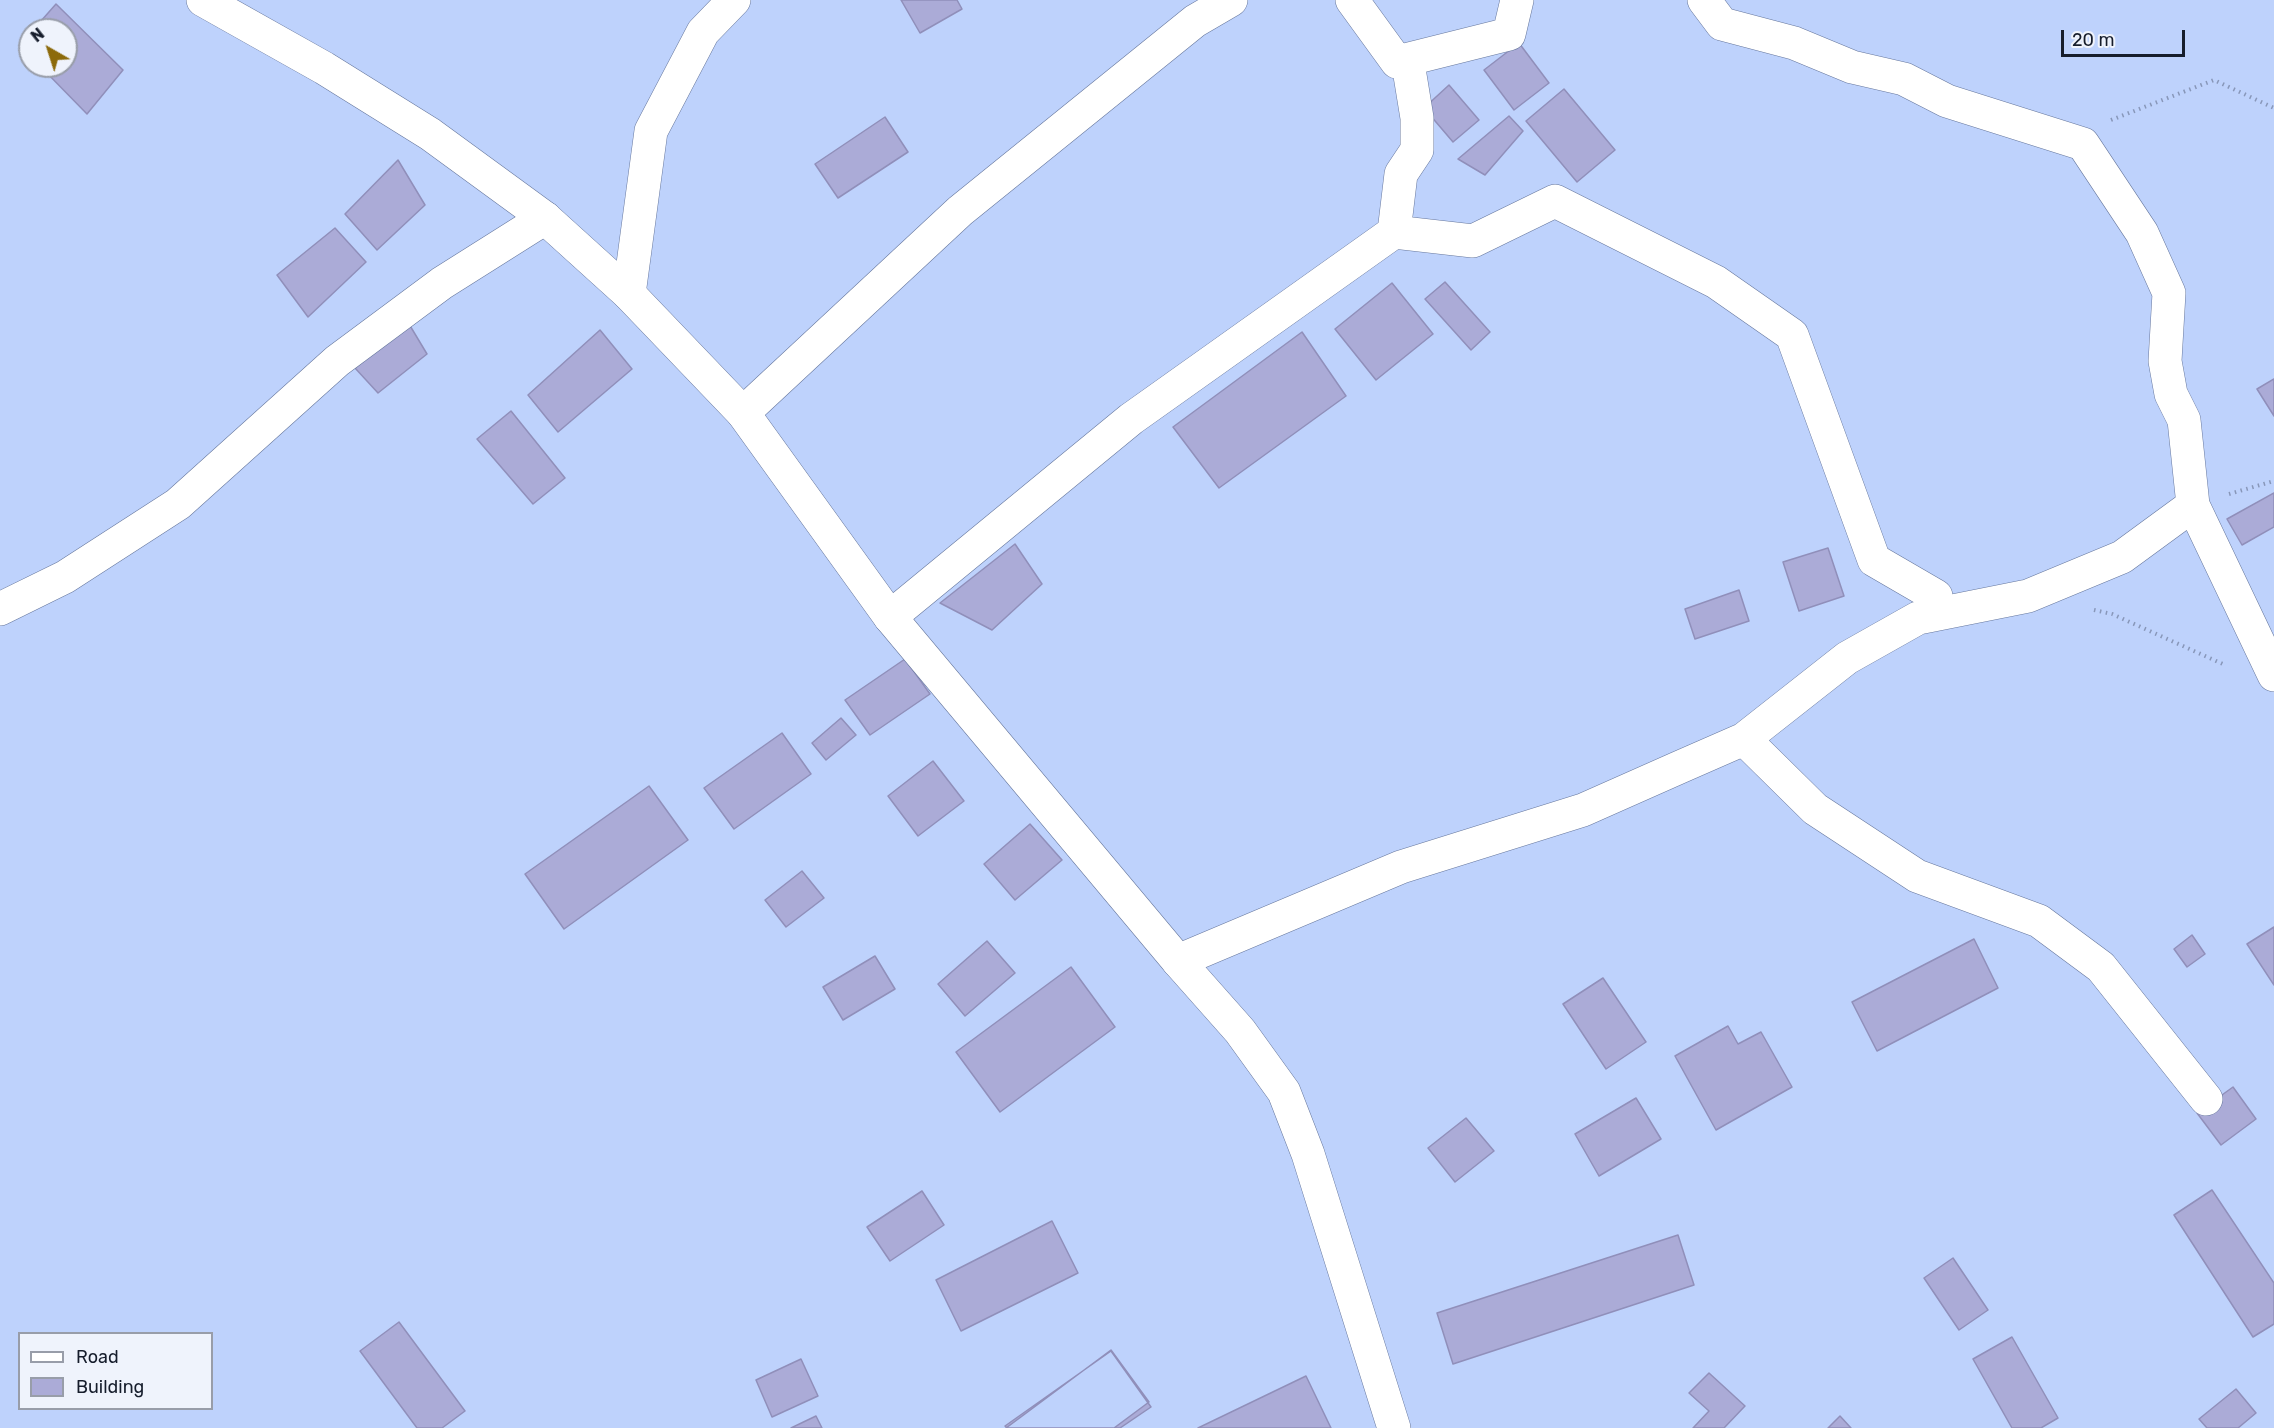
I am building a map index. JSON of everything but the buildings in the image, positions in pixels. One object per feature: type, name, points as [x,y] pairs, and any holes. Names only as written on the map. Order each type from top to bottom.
[{"type":"street","points":[[203,0],[324,68],[430,134],[545,218],[629,294],[743,413],[890,617],[1240,1032],[1284,1092],[1308,1155],[1394,1428]]},
{"type":"street","points":[[629,294],[651,131],[703,32],[734,0]]},
{"type":"street","points":[[743,413],[960,212],[1195,21],[1231,0]]},
{"type":"street","points":[[1352,0],[1397,62],[1408,63],[1417,118],[1417,150],[1401,174],[1394,232]]},
{"type":"street","points":[[1397,62],[1509,34],[1516,0]]},
{"type":"street","points":[[1704,0],[1722,24],[1794,43],[1852,67],[1904,79],[1947,101],[2083,144],[2142,233],[2169,293],[2165,361],[2171,394],[2184,420],[2193,505],[2274,675]]},
{"type":"street","points":[[890,617],[1131,419],[1394,232],[1473,241],[1555,201],[1716,282],[1792,335],[1874,560],[1936,596]]},
{"type":"street","points":[[0,609],[65,577],[178,504],[337,361],[442,283],[545,218]]},
{"type":"street","points":[[1178,961],[1401,867],[1583,810],[1744,739],[1847,658],[1918,618],[2028,596],[2122,557],[2193,505]]},
{"type":"street","points":[[1744,739],[1815,809],[1917,876],[2038,921],[2101,967],[2206,1099]]},
{"type":"path","points":[[2063,139],[2214,80],[2274,108]]},
{"type":"path","points":[[2091,610],[2112,614],[2232,669]]}]
